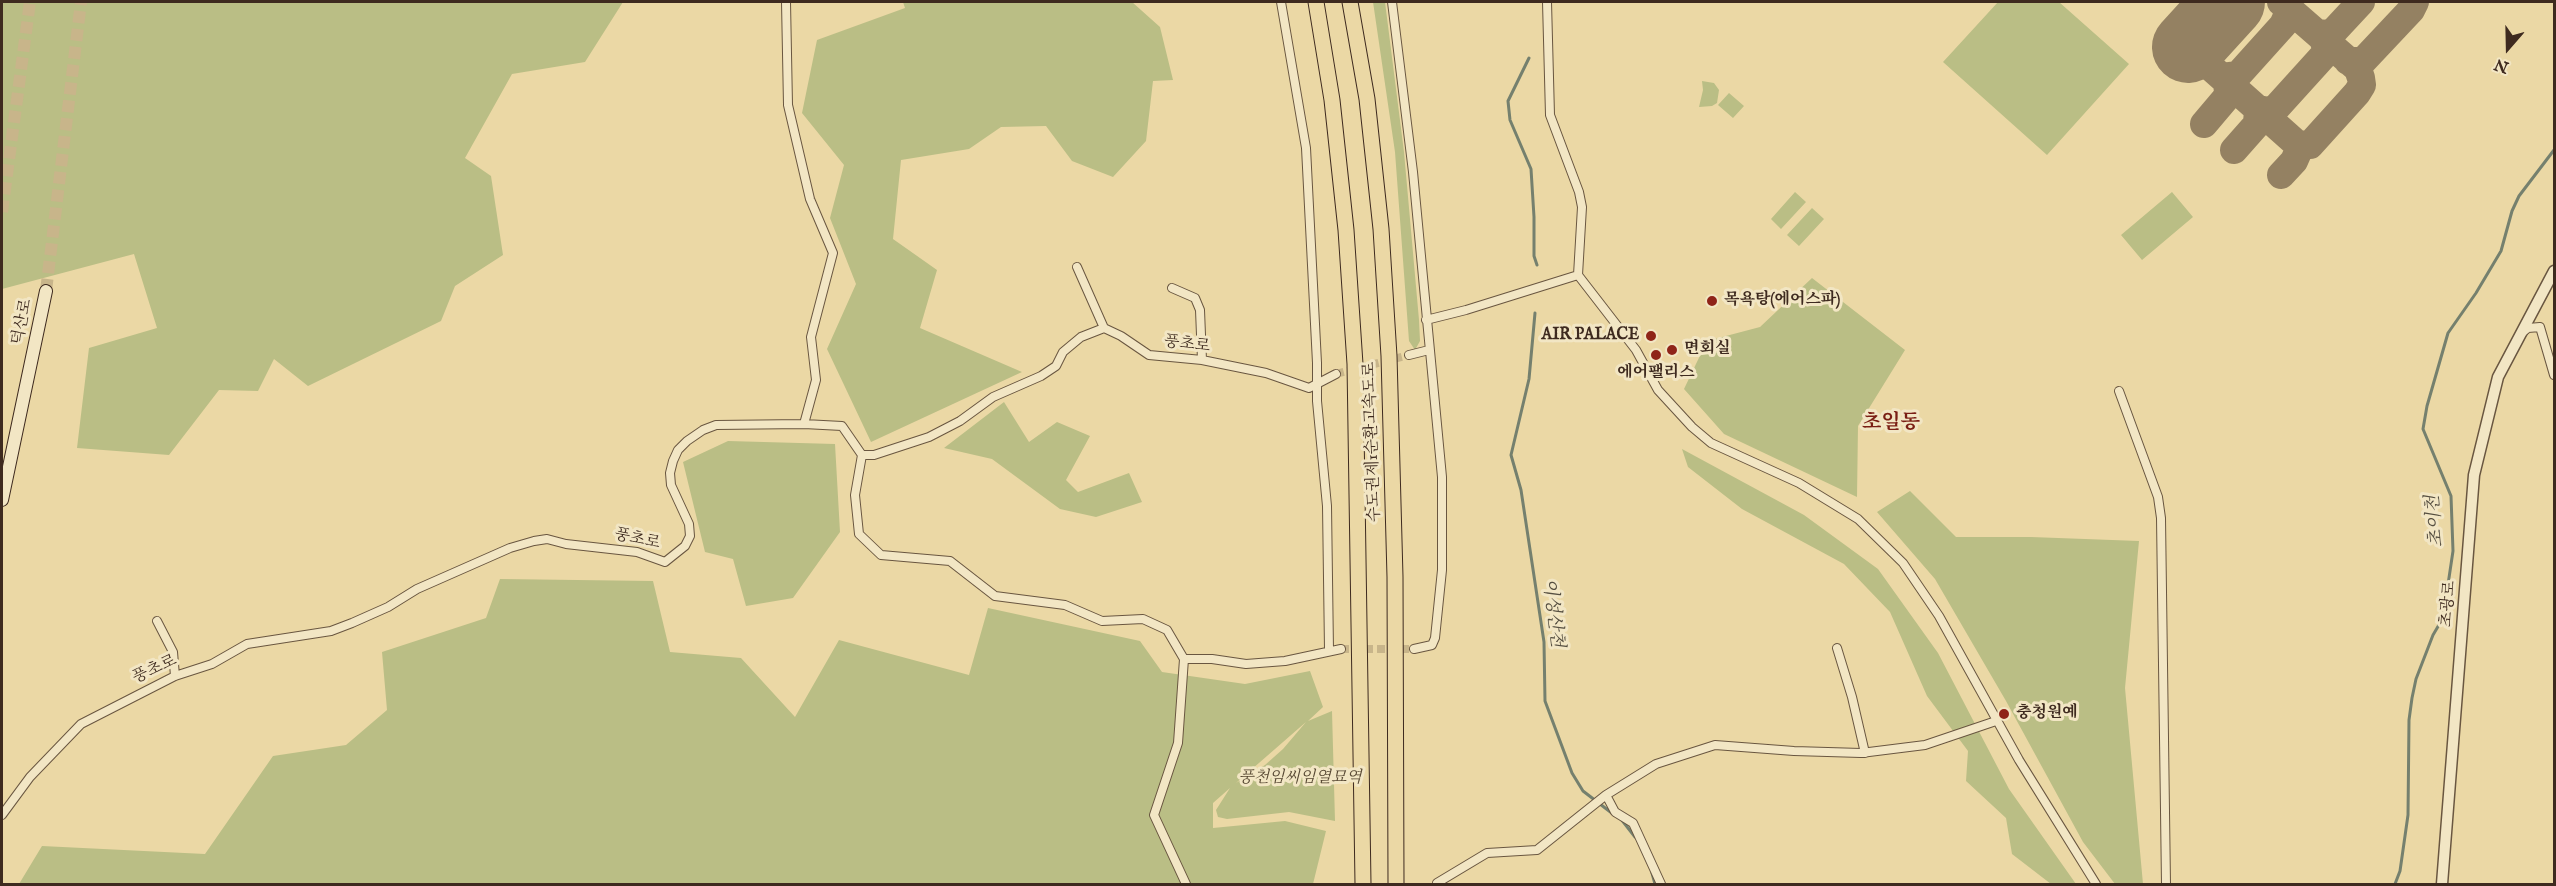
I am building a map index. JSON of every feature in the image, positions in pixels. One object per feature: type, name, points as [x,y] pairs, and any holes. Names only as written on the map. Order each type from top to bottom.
[{"type":"highway","name":"수도권제1순환고속도로","points":[[1316,2],[1332,100],[1346,230],[1354,364],[1363,885]]},
{"type":"highway","name":"수도권제1순환고속도로","points":[[1350,2],[1367,99],[1382,229],[1389,356],[1395,576],[1396,885]]},
{"type":"main road","name":"덕산로","points":[[2,500],[46,291]]},
{"type":"street","points":[[786,2],[788,105],[810,199],[833,253],[811,337],[816,380],[804,424]]},
{"type":"street","points":[[1281,2],[1306,148],[1317,383],[1327,506],[1329,650]]},
{"type":"street","points":[[1392,2],[1412,161],[1440,443],[1442,570],[1435,638],[1432,645],[1414,649]]},
{"type":"street","points":[[1547,2],[1550,115],[1579,192],[1582,207],[1578,275],[1636,350],[1658,390],[1692,427],[1711,443],[1788,478],[1858,519],[1903,563],[1939,616],[1996,721],[2096,885]]},
{"type":"street","points":[[1077,267],[1104,328],[1081,337],[1063,352],[1056,366],[1041,376],[993,397],[960,421],[929,437],[874,455],[862,455],[855,495],[859,534],[880,555],[950,561],[995,596],[1065,605],[1102,621],[1143,619],[1167,630],[1184,659],[1178,743],[1154,815],[1186,885]]},
{"type":"street","name":"초광로","points":[[2442,885],[2474,475],[2498,377],[2554,271]]},
{"type":"street","points":[[1426,320],[1578,275]]},
{"type":"street","points":[[1172,288],[1195,298],[1200,310],[1202,360]]},
{"type":"street","points":[[2522,333],[2528,328],[2540,327],[2554,375]]},
{"type":"street","name":"풍초로","points":[[1104,328],[1122,336],[1149,355],[1202,360],[1266,373],[1309,388],[1336,374]]},
{"type":"street","points":[[1409,355],[1429,350]]},
{"type":"street","points":[[2119,391],[2158,497],[2161,518],[2166,885]]},
{"type":"street","name":"풍초로","points":[[2,815],[30,777],[81,724],[175,676],[212,664],[247,644],[331,630],[352,623],[388,607],[426,585],[510,548],[534,541],[547,539],[566,544],[637,552],[665,562],[685,546],[690,536],[689,524],[671,485],[670,473],[678,450],[695,435],[716,425],[842,426],[862,455]]},
{"type":"street","points":[[157,621],[173,652],[175,676]]},
{"type":"street","points":[[1837,648],[1852,696],[1865,753]]},
{"type":"street","points":[[1184,659],[1212,659],[1246,664],[1285,661],[1341,649]]},
{"type":"street","points":[[1437,883],[1487,853],[1537,850],[1606,795],[1656,764],[1715,745],[1865,753],[1925,745],[1996,721]]},
{"type":"street","points":[[1606,795],[1615,812],[1632,823],[1650,856],[1661,885]]},
{"type":"green space","points":[[2,2],[623,2],[585,62],[512,74],[465,158],[491,176],[503,255],[455,286],[441,321],[308,386],[274,359],[258,391],[219,390],[169,455],[77,448],[89,348],[157,328],[134,254],[2,289]]},
{"type":"green space","points":[[903,2],[1132,2],[1160,27],[1173,80],[1153,81],[1146,141],[1113,177],[1072,161],[1046,126],[1001,127],[969,149],[901,160],[893,239],[937,270],[920,328],[1022,372],[871,442],[827,349],[856,284],[830,218],[844,165],[802,113],[817,40],[905,8]]},
{"type":"green space","points":[[1373,2],[1385,2],[1404,152],[1419,320],[1420,341],[1415,350],[1409,341],[1395,152]]},
{"type":"green space","points":[[1998,2],[2059,2],[2129,64],[2047,155],[1943,62]]},
{"type":"green space","points":[[1702,81],[1714,83],[1719,90],[1717,103],[1712,106],[1699,107],[1703,90]]},
{"type":"green space","points":[[1729,93],[1744,106],[1733,118],[1718,105]]},
{"type":"green space","points":[[1795,192],[1806,202],[1781,229],[1771,219]]},
{"type":"green space","points":[[2172,192],[2193,217],[2142,260],[2121,235]]},
{"type":"green space","points":[[1812,208],[1824,219],[1799,246],[1787,235]]},
{"type":"green space","points":[[1812,278],[1905,350],[1858,426],[1857,497],[1724,434],[1684,389],[1707,341],[1760,327]]},
{"type":"green space","points":[[1004,402],[1029,442],[1057,422],[1090,436],[1066,480],[1078,492],[1129,473],[1142,502],[1096,517],[1060,509],[992,459],[944,448]]},
{"type":"green space","points":[[728,441],[835,444],[840,532],[793,598],[746,606],[733,559],[705,552],[683,462]]},
{"type":"green space","points":[[1682,449],[1804,515],[1878,569],[1938,653],[2009,789],[2076,884],[2051,884],[2012,854],[2006,818],[1966,781],[1968,751],[1927,696],[1890,612],[1844,564],[1742,509],[1688,467]]},
{"type":"green space","points":[[1910,491],[1956,537],[2139,541],[2125,688],[2143,884],[2115,884],[2083,842],[2006,701],[1935,579],[1877,512]]},
{"type":"green space","name":"풍천임씨임열묘역","points":[[500,579],[653,581],[670,652],[741,658],[795,717],[839,640],[969,675],[988,608],[1140,641],[1162,672],[1245,684],[1310,671],[1323,707],[1308,721],[1332,711],[1335,821],[1289,812],[1227,819],[1218,817],[1216,810],[1230,788],[1213,803],[1213,828],[1285,821],[1326,831],[1313,884],[19,884],[42,846],[205,854],[273,756],[346,745],[387,710],[382,652],[486,618]],"holes":[[[1306,722],[1283,749],[1265,765],[1236,783]]]},
{"type":"waterway","name":"이성산천","points":[[1529,58],[1508,101],[1510,120],[1531,169],[1534,256],[1537,265]]},
{"type":"waterway","name":"초이천","points":[[2395,884],[2400,871],[2408,815],[2409,720],[2412,698],[2416,679],[2433,635],[2443,618],[2453,551],[2451,496],[2423,429],[2427,406],[2448,333],[2476,293],[2501,251],[2512,211],[2519,196],[2554,150]]},
{"type":"waterway","name":"이성산천","points":[[1535,313],[1529,379],[1511,455],[1521,490],[1544,642],[1545,701],[1572,773],[1583,791],[1613,814]]},
{"type":"waterway","name":"이성산천","points":[[1621,819],[1635,837]]},
{"type":"waterway","name":"이성산천","points":[[1652,873],[1655,884]]},
{"type":"taxiway","points":[[2210,2],[2221,11]]},
{"type":"taxiway","points":[[2188,47],[2297,144],[2310,145],[2357,93],[2362,85],[2361,78],[2358,69],[2281,2]]},
{"type":"taxiway","points":[[2317,33],[2326,34],[2334,31],[2361,2]]},
{"type":"taxiway","points":[[2348,61],[2363,61],[2411,10],[2415,2]]},
{"type":"taxiway","points":[[2222,77],[2238,75],[2283,25],[2288,14],[2284,4]]},
{"type":"taxiway","points":[[2234,150],[2257,124],[2258,109],[2268,111],[2276,108],[2324,55],[2326,48],[2323,39]]},
{"type":"taxiway","points":[[2204,124],[2226,98],[2227,81]]},
{"type":"taxiway","points":[[2281,175],[2294,161],[2298,152],[2297,144]]},
{"type":"runway","points":[[2188,47],[2229,2]]},
{"type":"tunnel","points":[[2,212],[30,2]]},
{"type":"tunnel","points":[[46,291],[81,2]]},
{"type":"tunnel","points":[[1336,374],[1409,355]]},
{"type":"tunnel","points":[[1341,649],[1414,649]]},
{"type":"place","name":"목욕탕(에어스파)","points":[[1712,301]]},
{"type":"place","name":"AIR PALACE","points":[[1651,336]]},
{"type":"place","name":"면회실","points":[[1672,350]]},
{"type":"place","name":"에어팰리스","points":[[1656,355]]},
{"type":"place","name":"충청원예","points":[[2004,714]]},
{"type":"district","name":"초일동","points":[[1891,424]]}]
